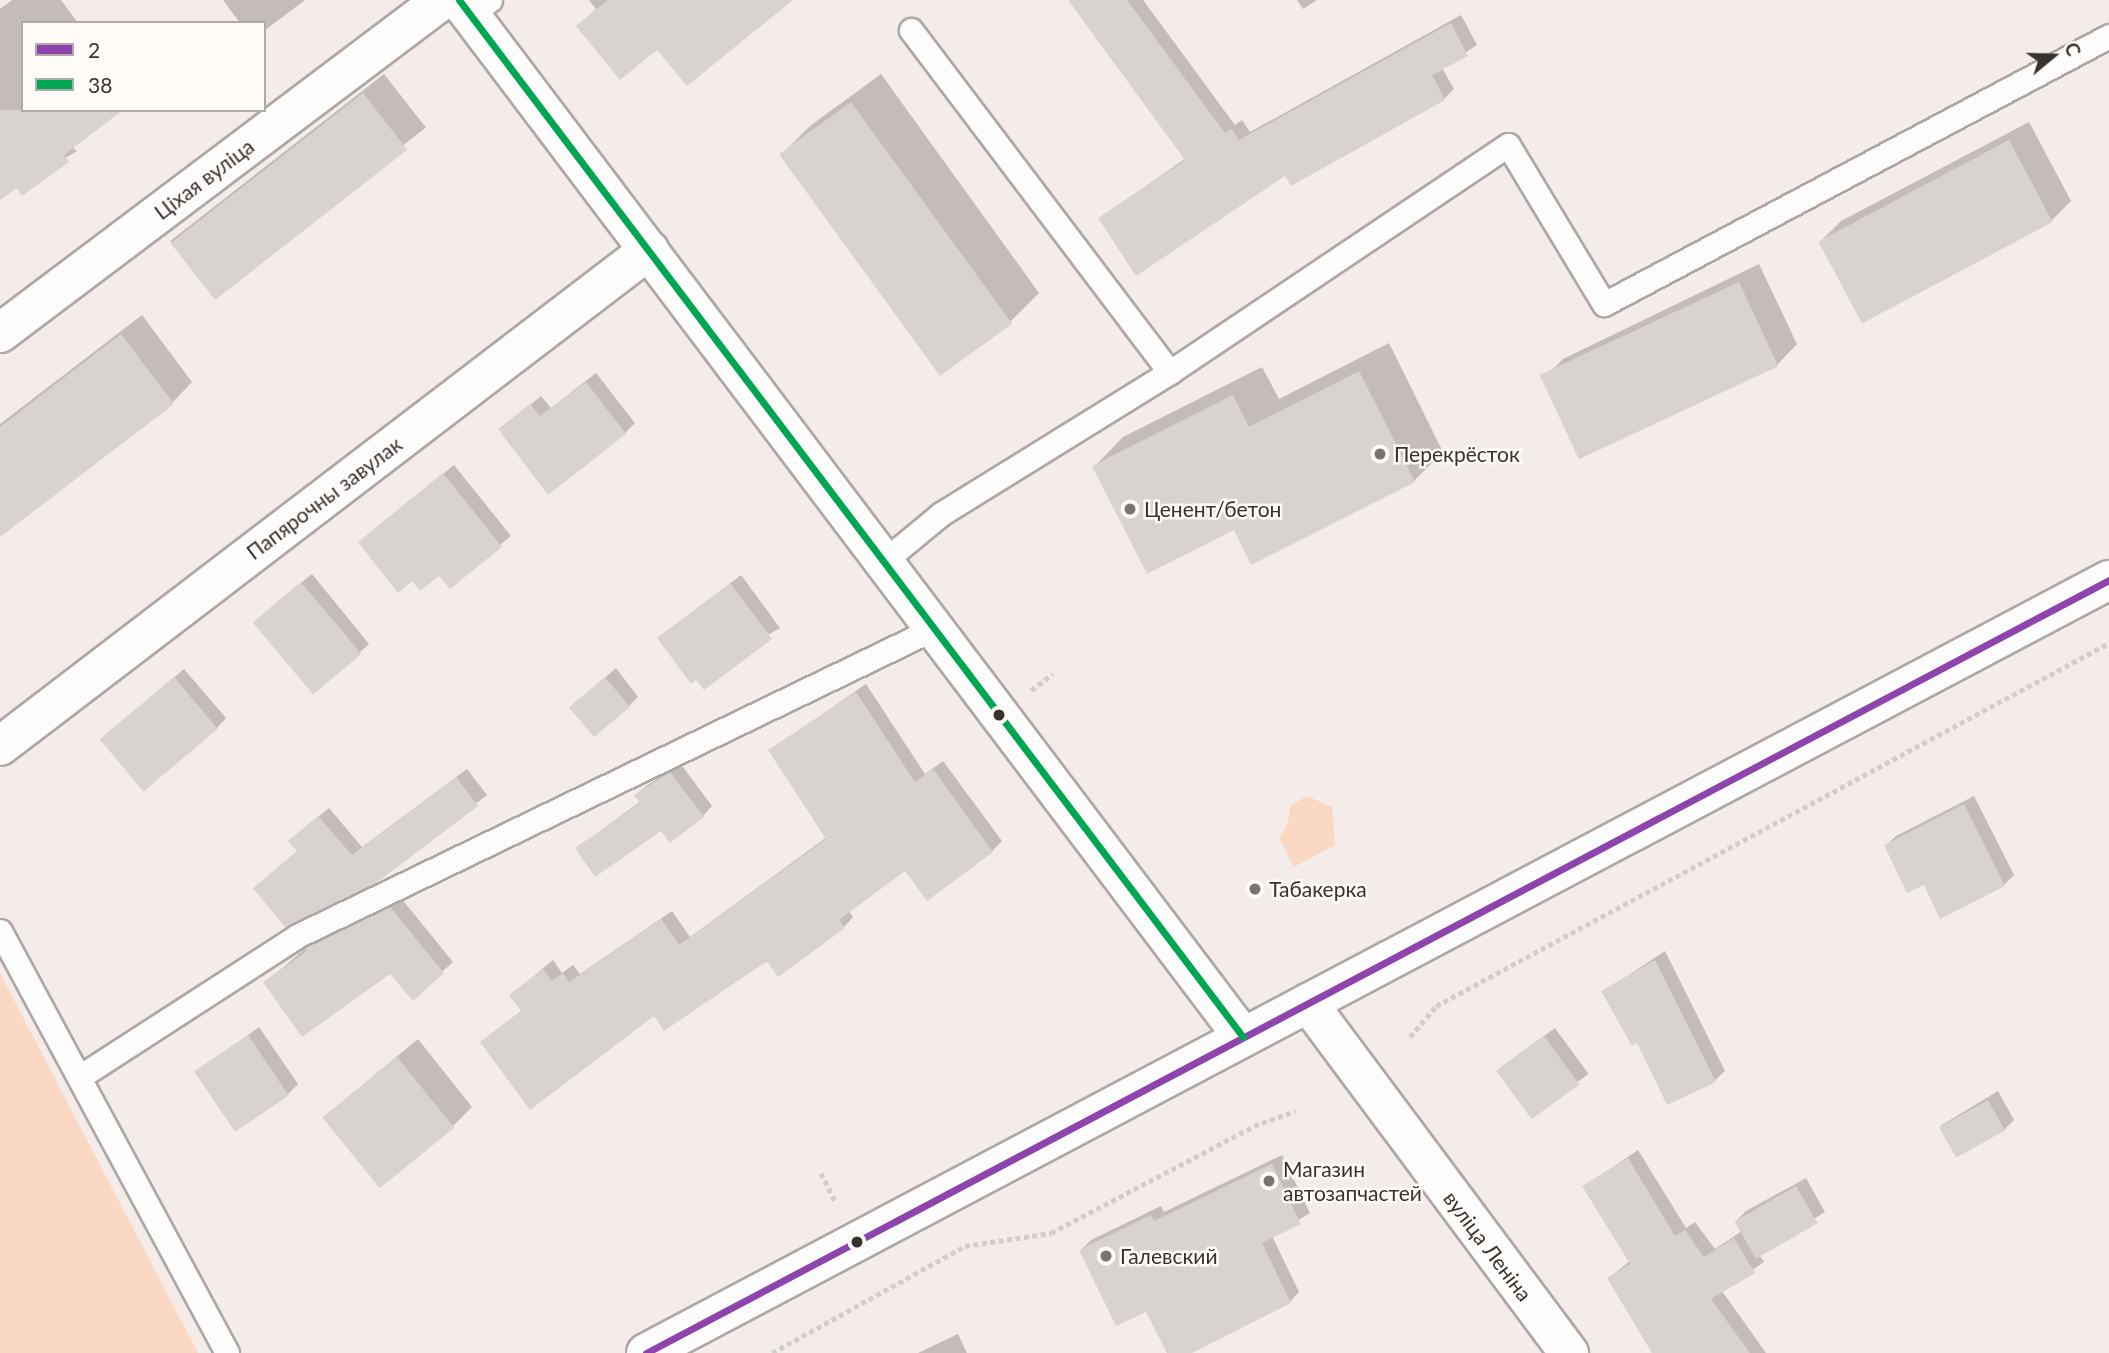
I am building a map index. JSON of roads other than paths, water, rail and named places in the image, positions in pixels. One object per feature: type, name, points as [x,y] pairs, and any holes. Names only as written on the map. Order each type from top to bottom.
[{"type":"street","points":[[465,4],[1243,1037]]},
{"type":"street","name":"Ціхая вуліца","points":[[0,333],[465,4]]},
{"type":"street","name":"Папярочны завулак","points":[[0,746],[649,250]]},
{"type":"street","points":[[646,1353],[2109,580]]},
{"type":"street","name":"вуліца Леніна","points":[[1308,1003],[1569,1353]]},
{"type":"lane","points":[[911,30],[1170,372]]},
{"type":"lane","points":[[884,561],[941,514],[1170,372],[1508,145],[1604,304],[2109,36]]},
{"type":"lane","points":[[81,1076],[297,936],[936,628]]},
{"type":"lane","points":[[0,931],[81,1076],[227,1353]]},
{"type":"place","name":"Перекрёсток","points":[[1380,454]]},
{"type":"place","name":"Ценент/бетон","points":[[1130,509]]},
{"type":"place","name":"Табакерка","points":[[1255,889]]},
{"type":"place","name":"Магазин автозапчастей","points":[[1269,1181]]},
{"type":"place","name":"Галевский","points":[[1106,1256]]}]
